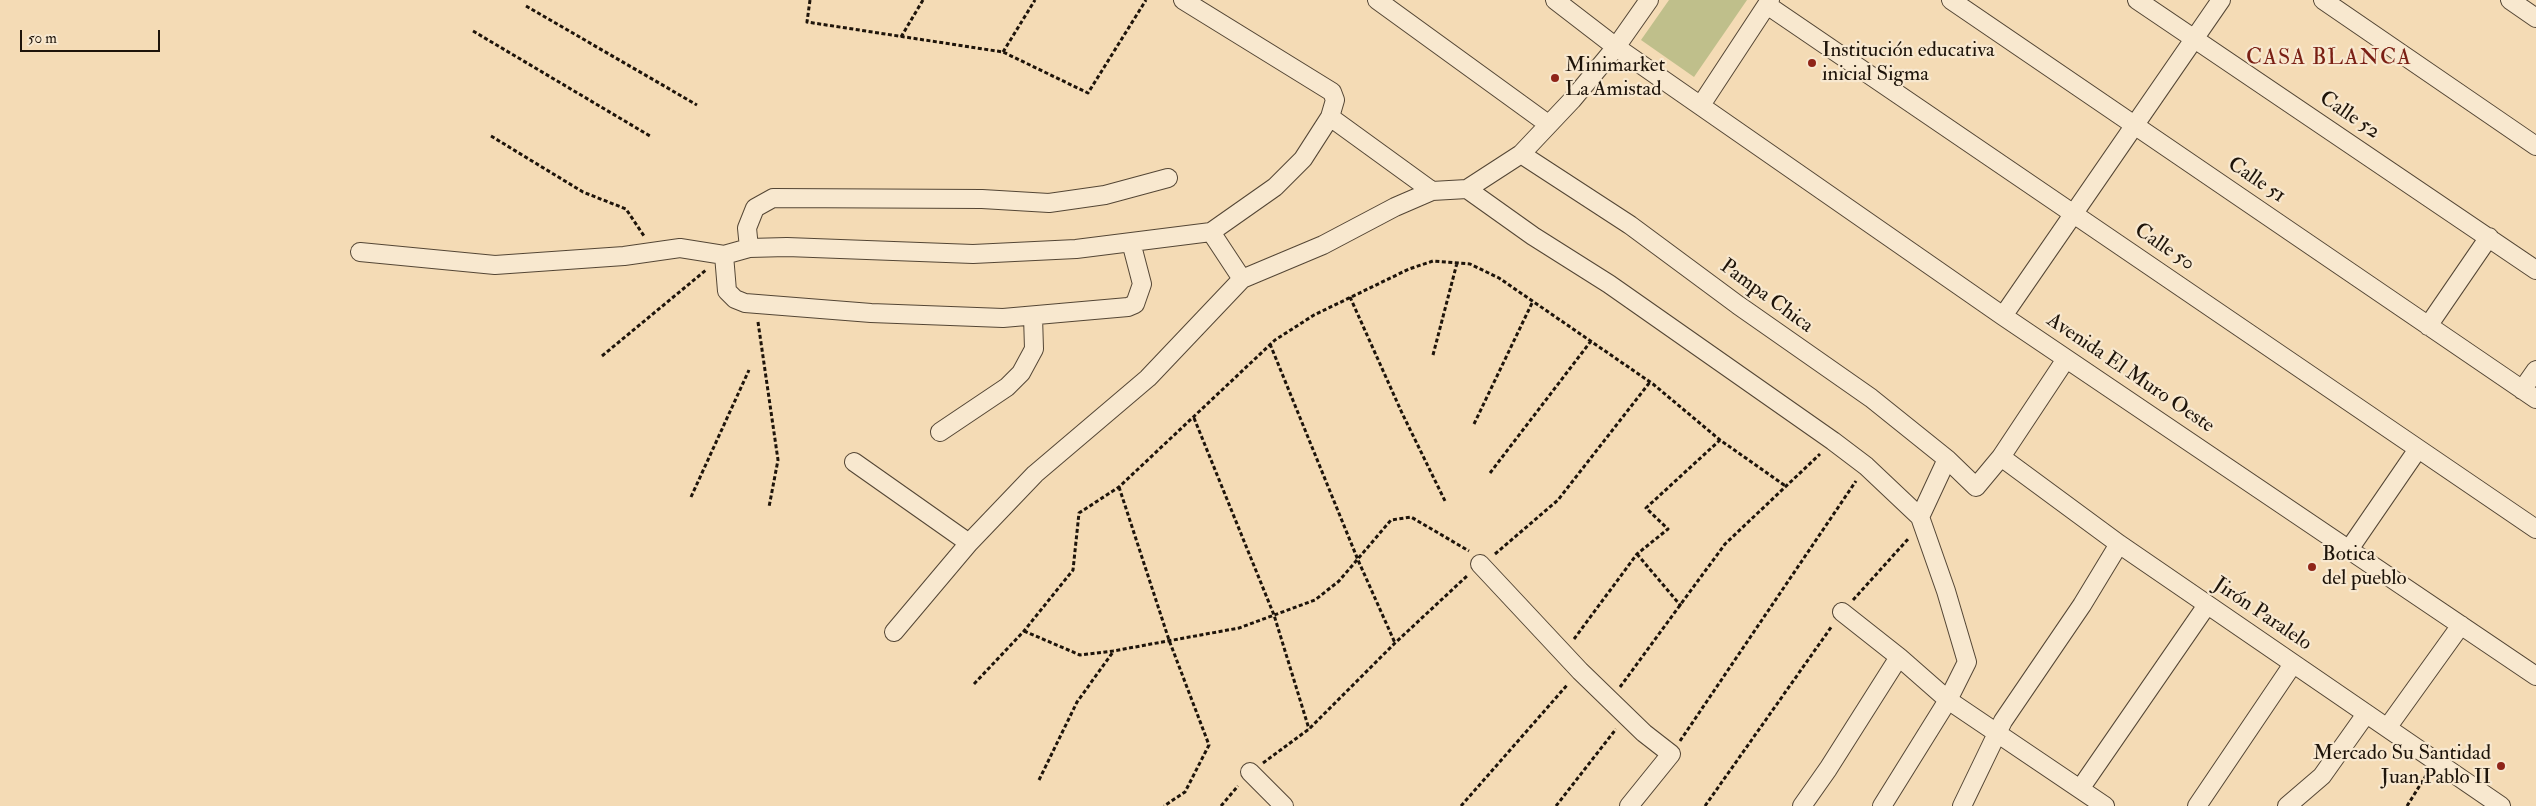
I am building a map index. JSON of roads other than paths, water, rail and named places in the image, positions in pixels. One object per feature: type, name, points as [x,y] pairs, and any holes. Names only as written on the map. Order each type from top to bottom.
[{"type":"street","points":[[360,252],[495,265],[680,248],[724,255],[749,248],[845,248],[973,254],[1076,249],[1211,232],[1275,187],[1303,159],[1330,117],[1335,100],[1332,92],[1183,0]]},
{"type":"street","points":[[1377,0],[1401,6],[1548,124]]},
{"type":"street","name":"Avenida El Muro Oeste","points":[[1555,0],[1616,47],[2003,316],[2350,548],[2536,676]]},
{"type":"street","points":[[894,632],[969,543],[1035,474],[1148,378],[1242,279],[1323,245],[1395,207],[1432,191],[1466,189],[1521,154],[1572,100],[1616,47],[1649,0]]},
{"type":"street","name":"Calle 51","points":[[1951,0],[2529,395]]},
{"type":"street","name":"Calle 52","points":[[2137,0],[2536,270]]},
{"type":"street","points":[[2003,316],[2221,0]]},
{"type":"street","points":[[2323,0],[2536,146]]},
{"type":"street","points":[[2510,0],[2536,18]]},
{"type":"street","points":[[1701,105],[1768,2]]},
{"type":"street","name":"Calle 50","points":[[1768,2],[2074,214],[2536,529]]},
{"type":"street","points":[[1330,117],[1432,191]]},
{"type":"street","name":"Pampa Chica","points":[[1521,154],[1630,225],[1738,305],[1871,398],[1947,459],[1976,487],[2001,456]]},
{"type":"street","points":[[749,248],[747,228],[755,208],[773,198],[982,199],[1049,202],[1105,195],[1168,178]]},
{"type":"street","points":[[1466,189],[1533,236],[1609,284],[1833,441],[1866,466],[1921,521],[1967,655],[1966,667],[1948,700],[1882,806]]},
{"type":"street","points":[[1211,232],[1242,279]]},
{"type":"street","points":[[2428,326],[2489,238]]},
{"type":"street","points":[[724,255],[727,291],[735,300],[756,304],[871,313],[1003,318],[1128,307],[1135,304],[1142,284],[1131,242]]},
{"type":"street","points":[[940,432],[1007,387],[1021,373],[1034,349],[1033,316]]},
{"type":"street","points":[[2001,456],[2066,359]]},
{"type":"street","points":[[2529,395],[2536,370]]},
{"type":"street","points":[[2350,548],[2418,449]]},
{"type":"street","name":"Jirón Paralelo","points":[[2001,456],[2119,544],[2501,806]]},
{"type":"street","points":[[1921,521],[1947,459]]},
{"type":"street","points":[[854,462],[969,543]]},
{"type":"street","points":[[1969,803],[1998,732],[2082,605],[2119,544]]},
{"type":"street","points":[[1483,562],[1563,654],[1627,714],[1644,733],[1671,754],[1629,806]]},
{"type":"street","points":[[2080,789],[2207,605]]},
{"type":"street","points":[[1842,612],[1900,657],[1948,700],[2105,806]]},
{"type":"street","points":[[2387,728],[2461,624]]},
{"type":"street","points":[[1802,806],[1900,657]]},
{"type":"street","points":[[2197,806],[2294,664]]},
{"type":"street","points":[[2287,806],[2322,776],[2366,714]]},
{"type":"street","points":[[1250,772],[1284,806]]},
{"type":"place","name":"Institución educativa inicial Sigma","points":[[1812,63]]},
{"type":"place","name":"Minimarket La Amistad","points":[[1555,78]]},
{"type":"place","name":"Botica del pueblo","points":[[2312,567]]},
{"type":"place","name":"Mercado Su Santidad Juan Pablo II","points":[[2501,766]]},
{"type":"district","name":"CASA BLANCA","points":[[2329,59]]}]
